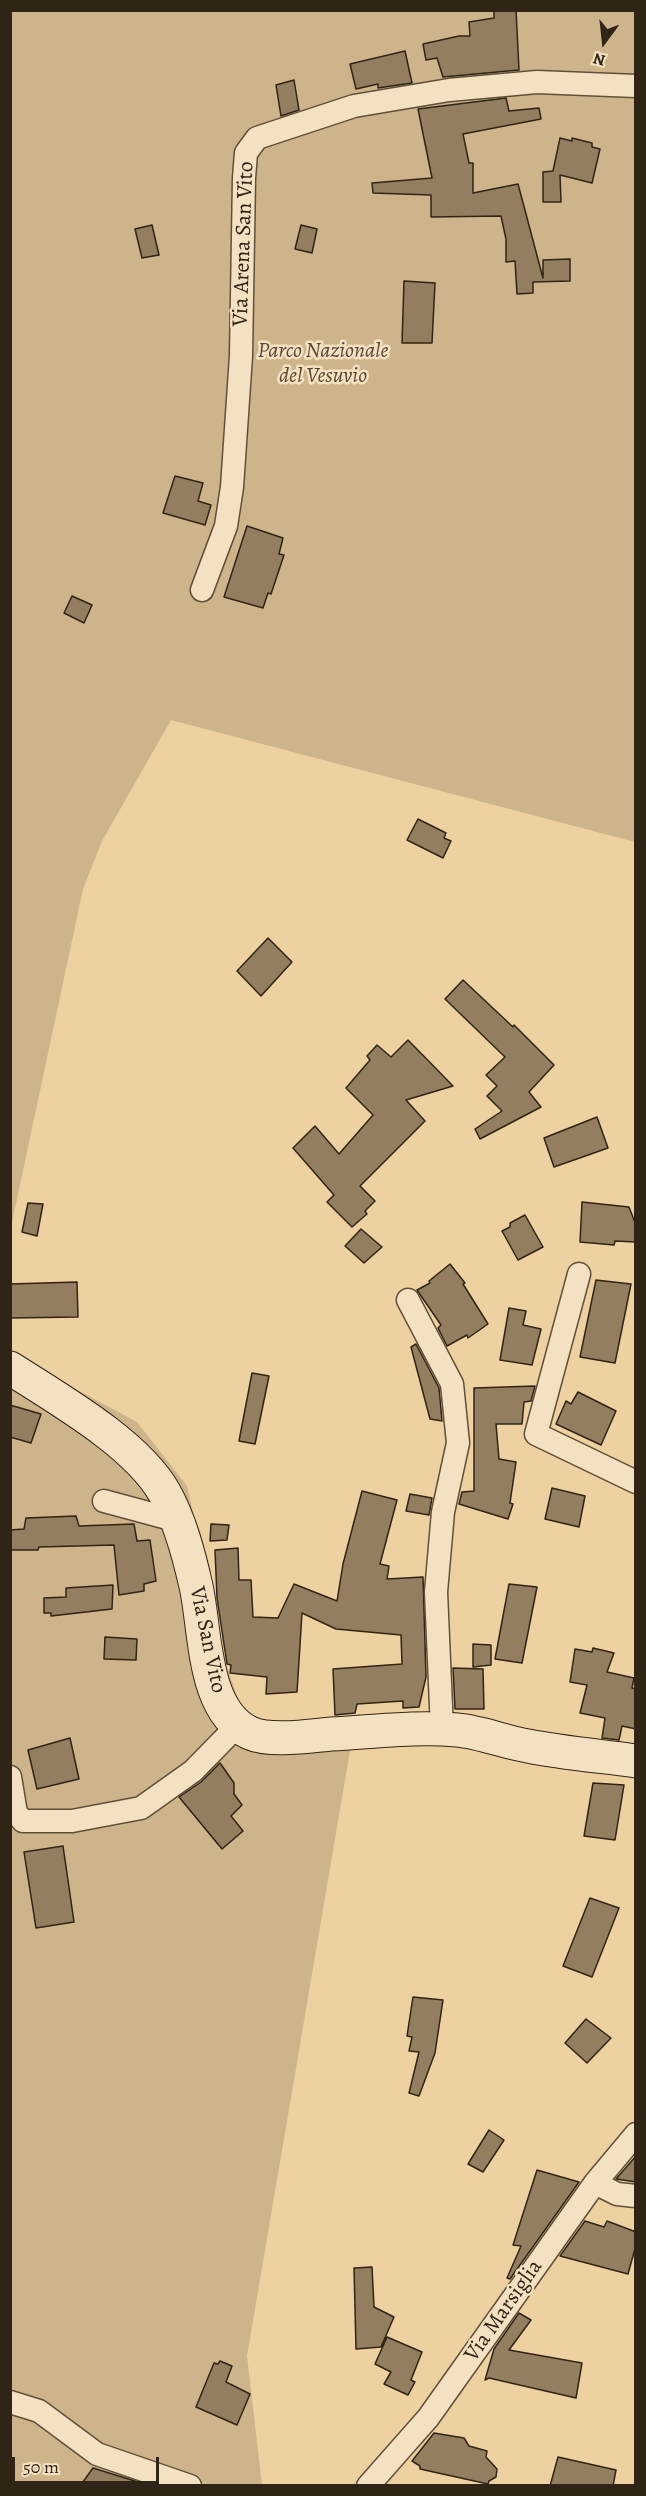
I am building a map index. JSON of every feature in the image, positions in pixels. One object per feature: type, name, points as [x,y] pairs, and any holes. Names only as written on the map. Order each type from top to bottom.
[{"type":"street","name":"Via Arena San Vito","points":[[202,590],[226,526],[232,487],[241,356],[244,178],[246,153],[257,138],[354,106],[449,90],[537,82],[636,86]]},
{"type":"street","points":[[579,1274],[536,1434],[636,1482]]},
{"type":"street","points":[[408,1300],[452,1384],[458,1443],[443,1512],[436,1592],[442,1729]]},
{"type":"street","name":"Via San Vito","points":[[10,1368],[111,1437],[146,1467],[164,1492],[178,1521],[196,1586],[208,1663],[216,1693],[226,1715],[237,1726]]},
{"type":"street","points":[[104,1501],[178,1521]]},
{"type":"street","points":[[10,1777],[16,1813],[23,1821],[72,1821],[141,1808],[193,1771],[237,1726],[253,1734],[284,1737],[459,1730],[526,1746],[636,1761]]},
{"type":"street","name":"Via Marsiglia","points":[[368,2486],[428,2418],[595,2183],[636,2134]]},
{"type":"street","points":[[595,2183],[616,2194],[636,2196]]},
{"type":"street","points":[[10,2402],[39,2411],[97,2454],[190,2486]]},
{"type":"green space","name":"Parco Nazionale del Vesuvio","points":[[11,11],[635,11],[635,842],[171,720],[102,841],[83,889],[11,1227]]},
{"type":"green space","points":[[10,1352],[137,1422],[187,1486],[208,1576],[217,1639],[247,1724],[352,1739],[247,2356],[262,2485],[11,2485]]},
{"type":"building","points":[[494,10],[516,10],[519,70],[443,77],[437,58],[426,60],[423,44],[459,36],[470,36],[469,22],[494,18]]},
{"type":"building","points":[[405,51],[412,83],[378,88],[378,84],[356,89],[350,64]]},
{"type":"building","points":[[294,80],[299,110],[281,116],[276,85]]},
{"type":"building","points":[[506,98],[509,111],[539,108],[541,119],[463,134],[469,163],[473,163],[473,193],[518,184],[543,278],[543,260],[570,259],[570,281],[533,282],[533,293],[517,294],[515,261],[506,262],[506,239],[501,216],[431,217],[431,195],[373,193],[372,183],[432,178],[418,109]]},
{"type":"building","points":[[560,138],[572,141],[572,138],[592,143],[592,147],[600,149],[592,183],[560,175],[561,202],[543,202],[543,172],[553,171]]},
{"type":"building","points":[[152,225],[159,255],[142,258],[135,229]]},
{"type":"building","points":[[301,225],[317,229],[312,253],[295,249]]},
{"type":"building","points":[[404,281],[435,283],[432,343],[402,343]]},
{"type":"building","points":[[175,476],[203,483],[198,501],[211,505],[205,525],[163,513]]},
{"type":"building","points":[[247,526],[283,538],[279,554],[284,555],[271,594],[268,593],[263,608],[224,597]]},
{"type":"building","points":[[72,596],[92,605],[84,623],[64,613]]},
{"type":"building","points":[[418,819],[446,833],[444,838],[451,841],[443,858],[407,840]]},
{"type":"building","points":[[268,938],[292,962],[261,996],[237,971]]},
{"type":"building","points":[[463,980],[513,1027],[514,1025],[554,1065],[529,1092],[541,1107],[480,1139],[475,1129],[502,1111],[487,1096],[497,1086],[486,1075],[505,1057],[445,999]]},
{"type":"building","points":[[408,1040],[453,1086],[406,1100],[425,1121],[360,1186],[375,1201],[365,1211],[367,1214],[352,1227],[327,1202],[334,1195],[293,1148],[315,1126],[339,1154],[373,1115],[346,1088],[370,1060],[367,1056],[377,1045],[391,1057]]},
{"type":"building","points":[[597,1117],[608,1148],[554,1167],[544,1138]]},
{"type":"building","points":[[582,1202],[629,1207],[636,1225],[636,1242],[615,1241],[614,1245],[580,1242]]},
{"type":"building","points":[[28,1203],[43,1204],[37,1236],[22,1232]]},
{"type":"building","points":[[525,1215],[543,1247],[518,1260],[502,1231],[510,1227],[510,1223]]},
{"type":"building","points":[[361,1229],[382,1247],[364,1263],[345,1246]]},
{"type":"building","points":[[450,1264],[465,1283],[463,1284],[488,1324],[468,1338],[467,1335],[447,1346],[438,1328],[441,1325],[417,1290],[430,1283],[429,1281]]},
{"type":"building","points":[[596,1280],[631,1284],[615,1363],[580,1357]]},
{"type":"building","points":[[77,1282],[78,1317],[10,1318],[10,1284]]},
{"type":"building","points":[[509,1308],[526,1311],[523,1325],[541,1329],[532,1365],[500,1360]]},
{"type":"building","points":[[416,1344],[439,1388],[442,1421],[430,1419],[411,1347]]},
{"type":"building","points":[[252,1373],[269,1376],[255,1444],[239,1441]]},
{"type":"building","points":[[535,1386],[531,1401],[524,1402],[522,1424],[496,1424],[499,1459],[516,1462],[510,1503],[513,1504],[508,1519],[459,1504],[462,1492],[474,1491],[474,1388]]},
{"type":"building","points":[[578,1392],[616,1411],[601,1445],[556,1424],[566,1401],[571,1404]]},
{"type":"building","points":[[10,1405],[41,1414],[31,1443],[10,1437]]},
{"type":"building","points":[[552,1488],[585,1496],[579,1527],[545,1519]]},
{"type":"building","points":[[362,1491],[397,1500],[380,1564],[389,1566],[387,1579],[423,1577],[426,1677],[419,1707],[403,1708],[403,1701],[357,1704],[355,1713],[335,1715],[333,1669],[402,1664],[401,1635],[336,1629],[302,1613],[297,1692],[266,1694],[267,1677],[230,1673],[231,1665],[227,1664],[217,1598],[215,1550],[238,1548],[239,1580],[251,1580],[253,1617],[278,1618],[294,1584],[337,1601],[343,1564]]},
{"type":"building","points":[[410,1494],[432,1498],[429,1515],[406,1511]]},
{"type":"building","points":[[76,1516],[79,1526],[134,1524],[137,1541],[150,1540],[156,1581],[144,1584],[144,1591],[119,1595],[114,1545],[10,1550],[10,1530],[24,1529],[26,1518]]},
{"type":"building","points":[[211,1524],[229,1525],[227,1540],[210,1541]]},
{"type":"building","points":[[509,1584],[537,1587],[522,1663],[495,1659]]},
{"type":"building","points":[[113,1585],[112,1609],[51,1616],[51,1613],[44,1613],[44,1598],[66,1597],[66,1588]]},
{"type":"building","points":[[105,1637],[137,1639],[136,1660],[104,1659]]},
{"type":"building","points":[[473,1644],[491,1645],[491,1665],[473,1667]]},
{"type":"building","points":[[593,1648],[614,1653],[607,1672],[634,1678],[632,1688],[636,1689],[636,1729],[622,1726],[619,1740],[602,1738],[605,1718],[580,1713],[587,1685],[570,1682],[575,1649],[592,1652]]},
{"type":"building","points":[[453,1668],[483,1669],[484,1709],[455,1709]]},
{"type":"building","points":[[70,1738],[79,1779],[37,1789],[28,1750]]},
{"type":"building","points":[[220,1763],[234,1783],[234,1794],[242,1805],[231,1816],[243,1831],[222,1849],[179,1797],[201,1782]]},
{"type":"building","points":[[593,1783],[624,1785],[615,1840],[584,1836]]},
{"type":"building","points":[[63,1846],[74,1922],[36,1928],[24,1852]]},
{"type":"building","points":[[590,1898],[619,1908],[592,1977],[563,1966]]},
{"type":"building","points":[[413,1997],[443,2000],[435,2053],[419,2096],[409,2093],[419,2052],[409,2051],[412,2037],[407,2036]]},
{"type":"building","points":[[586,2019],[611,2038],[587,2063],[565,2043]]},
{"type":"building","points":[[489,2130],[504,2140],[483,2172],[468,2164]]},
{"type":"building","points":[[636,2156],[636,2182],[616,2179]]},
{"type":"building","points":[[537,2170],[579,2182],[510,2279],[507,2278],[521,2246],[513,2245]]},
{"type":"building","points":[[585,2221],[604,2227],[607,2221],[636,2232],[636,2245],[628,2274],[560,2256]]},
{"type":"building","points":[[372,2267],[374,2307],[394,2317],[381,2347],[356,2349],[354,2268]]},
{"type":"building","points":[[519,2313],[531,2320],[509,2350],[582,2363],[576,2398],[489,2378],[485,2380],[494,2349]]},
{"type":"building","points":[[387,2337],[422,2352],[411,2380],[415,2382],[408,2395],[384,2384],[391,2372],[375,2364]]},
{"type":"building","points":[[220,2361],[232,2366],[226,2382],[250,2394],[237,2425],[196,2407],[214,2363],[218,2364]]},
{"type":"building","points":[[434,2433],[464,2438],[469,2446],[487,2451],[486,2457],[497,2469],[496,2477],[488,2484],[420,2469],[420,2466],[412,2461]]},
{"type":"building","points":[[558,2457],[616,2470],[613,2486],[550,2486]]},
{"type":"building","points":[[93,2468],[138,2482],[137,2486],[80,2486]]}]
